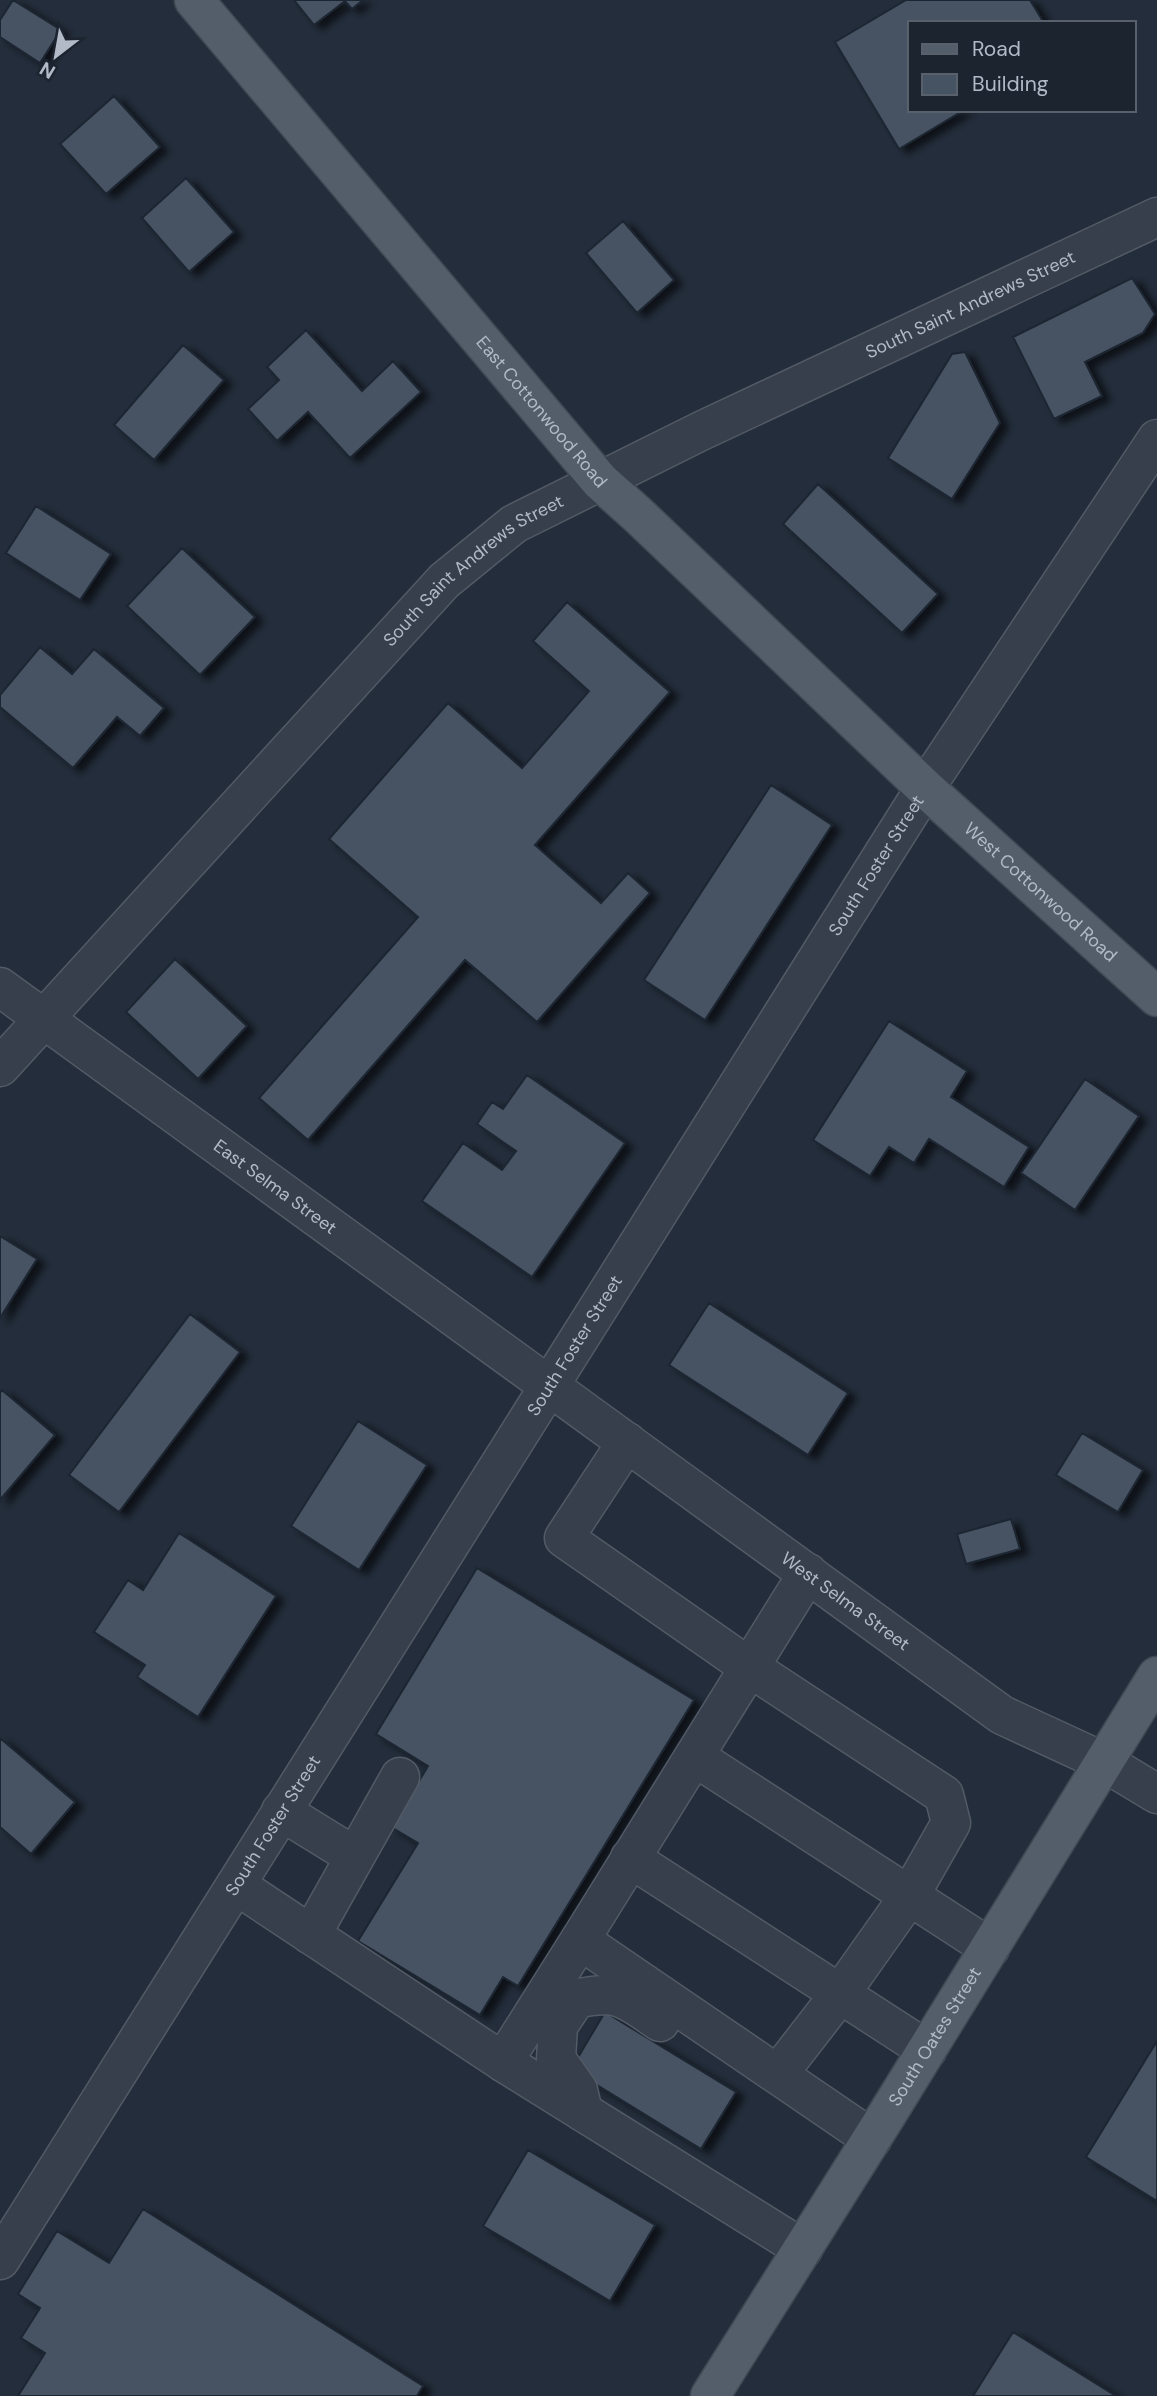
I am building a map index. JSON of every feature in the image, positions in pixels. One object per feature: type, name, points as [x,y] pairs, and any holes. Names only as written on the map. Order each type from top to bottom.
[{"type":"main road","name":"East Cottonwood Road","points":[[194,0],[600,481],[925,788]]},
{"type":"main road","name":"West Cottonwood Road","points":[[925,788],[1157,997]]},
{"type":"main road","name":"South Oates Street","points":[[710,2396],[1157,1676]]},
{"type":"street","name":"South Saint Andrews Street","points":[[0,1067],[444,581],[514,524],[713,426],[1157,217]]},
{"type":"street","name":"South Foster Street","points":[[0,2259],[925,788],[1157,439]]},
{"type":"street","name":"East Selma Street","points":[[0,987],[549,1385]]},
{"type":"street","name":"West Selma Street","points":[[549,1385],[1002,1715],[1104,1762],[1157,1794]]},
{"type":"street","points":[[627,1442],[564,1538],[749,1667],[944,1796],[951,1823],[910,1895],[840,1994],[778,2074]]},
{"type":"street","points":[[503,2062],[807,1573]]},
{"type":"street","points":[[695,1757],[990,1948]]},
{"type":"street","points":[[311,1934],[400,1777]]},
{"type":"street","points":[[281,1811],[354,1856]]},
{"type":"street","points":[[630,1857],[926,2050]]},
{"type":"street","points":[[236,1885],[503,2062],[803,2249]]},
{"type":"street","points":[[580,1940],[872,2139]]},
{"type":"street","points":[[583,2112],[578,2090],[556,2059],[558,2026],[576,1999],[599,1994],[624,1998],[712,2058],[778,2074]]},
{"type":"building","points":[[13,0],[61,30],[40,63],[0,37],[0,20]]},
{"type":"building","points":[[294,0],[363,0],[352,9],[345,1],[314,25]]},
{"type":"building","points":[[906,0],[1030,0],[1043,21],[908,21],[908,112],[961,112],[899,149],[835,42]]},
{"type":"building","points":[[114,96],[160,147],[106,194],[60,144]]},
{"type":"building","points":[[186,178],[234,232],[189,272],[142,218]]},
{"type":"building","points":[[623,221],[674,280],[637,313],[586,253]]},
{"type":"building","points":[[1132,278],[1155,314],[1143,333],[1085,362],[1102,396],[1054,419],[1013,337]]},
{"type":"building","points":[[306,330],[362,391],[393,361],[421,392],[350,458],[308,412],[277,441],[248,409],[279,380],[267,367]]},
{"type":"building","points":[[183,345],[224,380],[154,460],[114,425]]},
{"type":"building","points":[[965,352],[1000,423],[952,499],[888,458],[952,354]]},
{"type":"building","points":[[818,484],[938,594],[902,633],[783,524]]},
{"type":"building","points":[[36,506],[111,554],[80,600],[6,553]]},
{"type":"building","points":[[182,548],[255,617],[200,675],[127,606]]},
{"type":"building","points":[[567,602],[670,692],[535,845],[601,903],[628,873],[650,893],[537,1022],[465,960],[308,1140],[259,1098],[418,917],[329,839],[448,703],[522,768],[589,691],[533,641]]},
{"type":"building","points":[[40,647],[72,674],[94,649],[164,708],[140,736],[117,717],[73,768],[0,707],[0,695]]},
{"type":"building","points":[[771,785],[832,825],[705,1020],[644,980]]},
{"type":"building","points":[[175,959],[247,1026],[198,1079],[126,1012]]},
{"type":"building","points":[[889,1021],[967,1071],[951,1097],[1029,1147],[1004,1187],[929,1139],[914,1163],[889,1147],[870,1176],[813,1140]]},
{"type":"building","points":[[527,1075],[625,1143],[532,1277],[422,1201],[463,1143],[502,1170],[516,1151],[477,1124],[492,1102],[503,1109]]},
{"type":"building","points":[[1085,1079],[1139,1116],[1075,1210],[1021,1173]]},
{"type":"building","points":[[0,1236],[37,1259],[0,1318]]},
{"type":"building","points":[[709,1303],[848,1393],[808,1455],[669,1365]]},
{"type":"building","points":[[190,1314],[240,1352],[119,1512],[69,1475]]},
{"type":"building","points":[[2,1390],[55,1435],[0,1500],[0,1393]]},
{"type":"building","points":[[358,1421],[427,1465],[359,1570],[291,1526]]},
{"type":"building","points":[[1082,1433],[1143,1470],[1118,1512],[1056,1475]]},
{"type":"building","points":[[1011,1519],[1020,1549],[966,1564],[957,1534]]},
{"type":"building","points":[[179,1533],[276,1596],[198,1717],[137,1677],[145,1665],[94,1632],[128,1580],[143,1590]]},
{"type":"building","points":[[477,1568],[694,1700],[518,1986],[503,1977],[480,2015],[358,1941],[418,1843],[391,1827],[428,1766],[376,1734]]},
{"type":"building","points":[[0,1738],[75,1802],[31,1854],[0,1827]]},
{"type":"building","points":[[605,2012],[736,2092],[701,2149],[571,2069]]},
{"type":"building","points":[[1157,2041],[1157,2201],[1086,2157]]},
{"type":"building","points":[[528,2150],[655,2225],[610,2301],[483,2226]]},
{"type":"building","points":[[143,2209],[423,2386],[417,2396],[18,2396],[45,2353],[21,2338],[40,2308],[18,2294],[57,2231],[109,2263]]},
{"type":"building","points":[[1013,2332],[1116,2396],[973,2396]]}]
